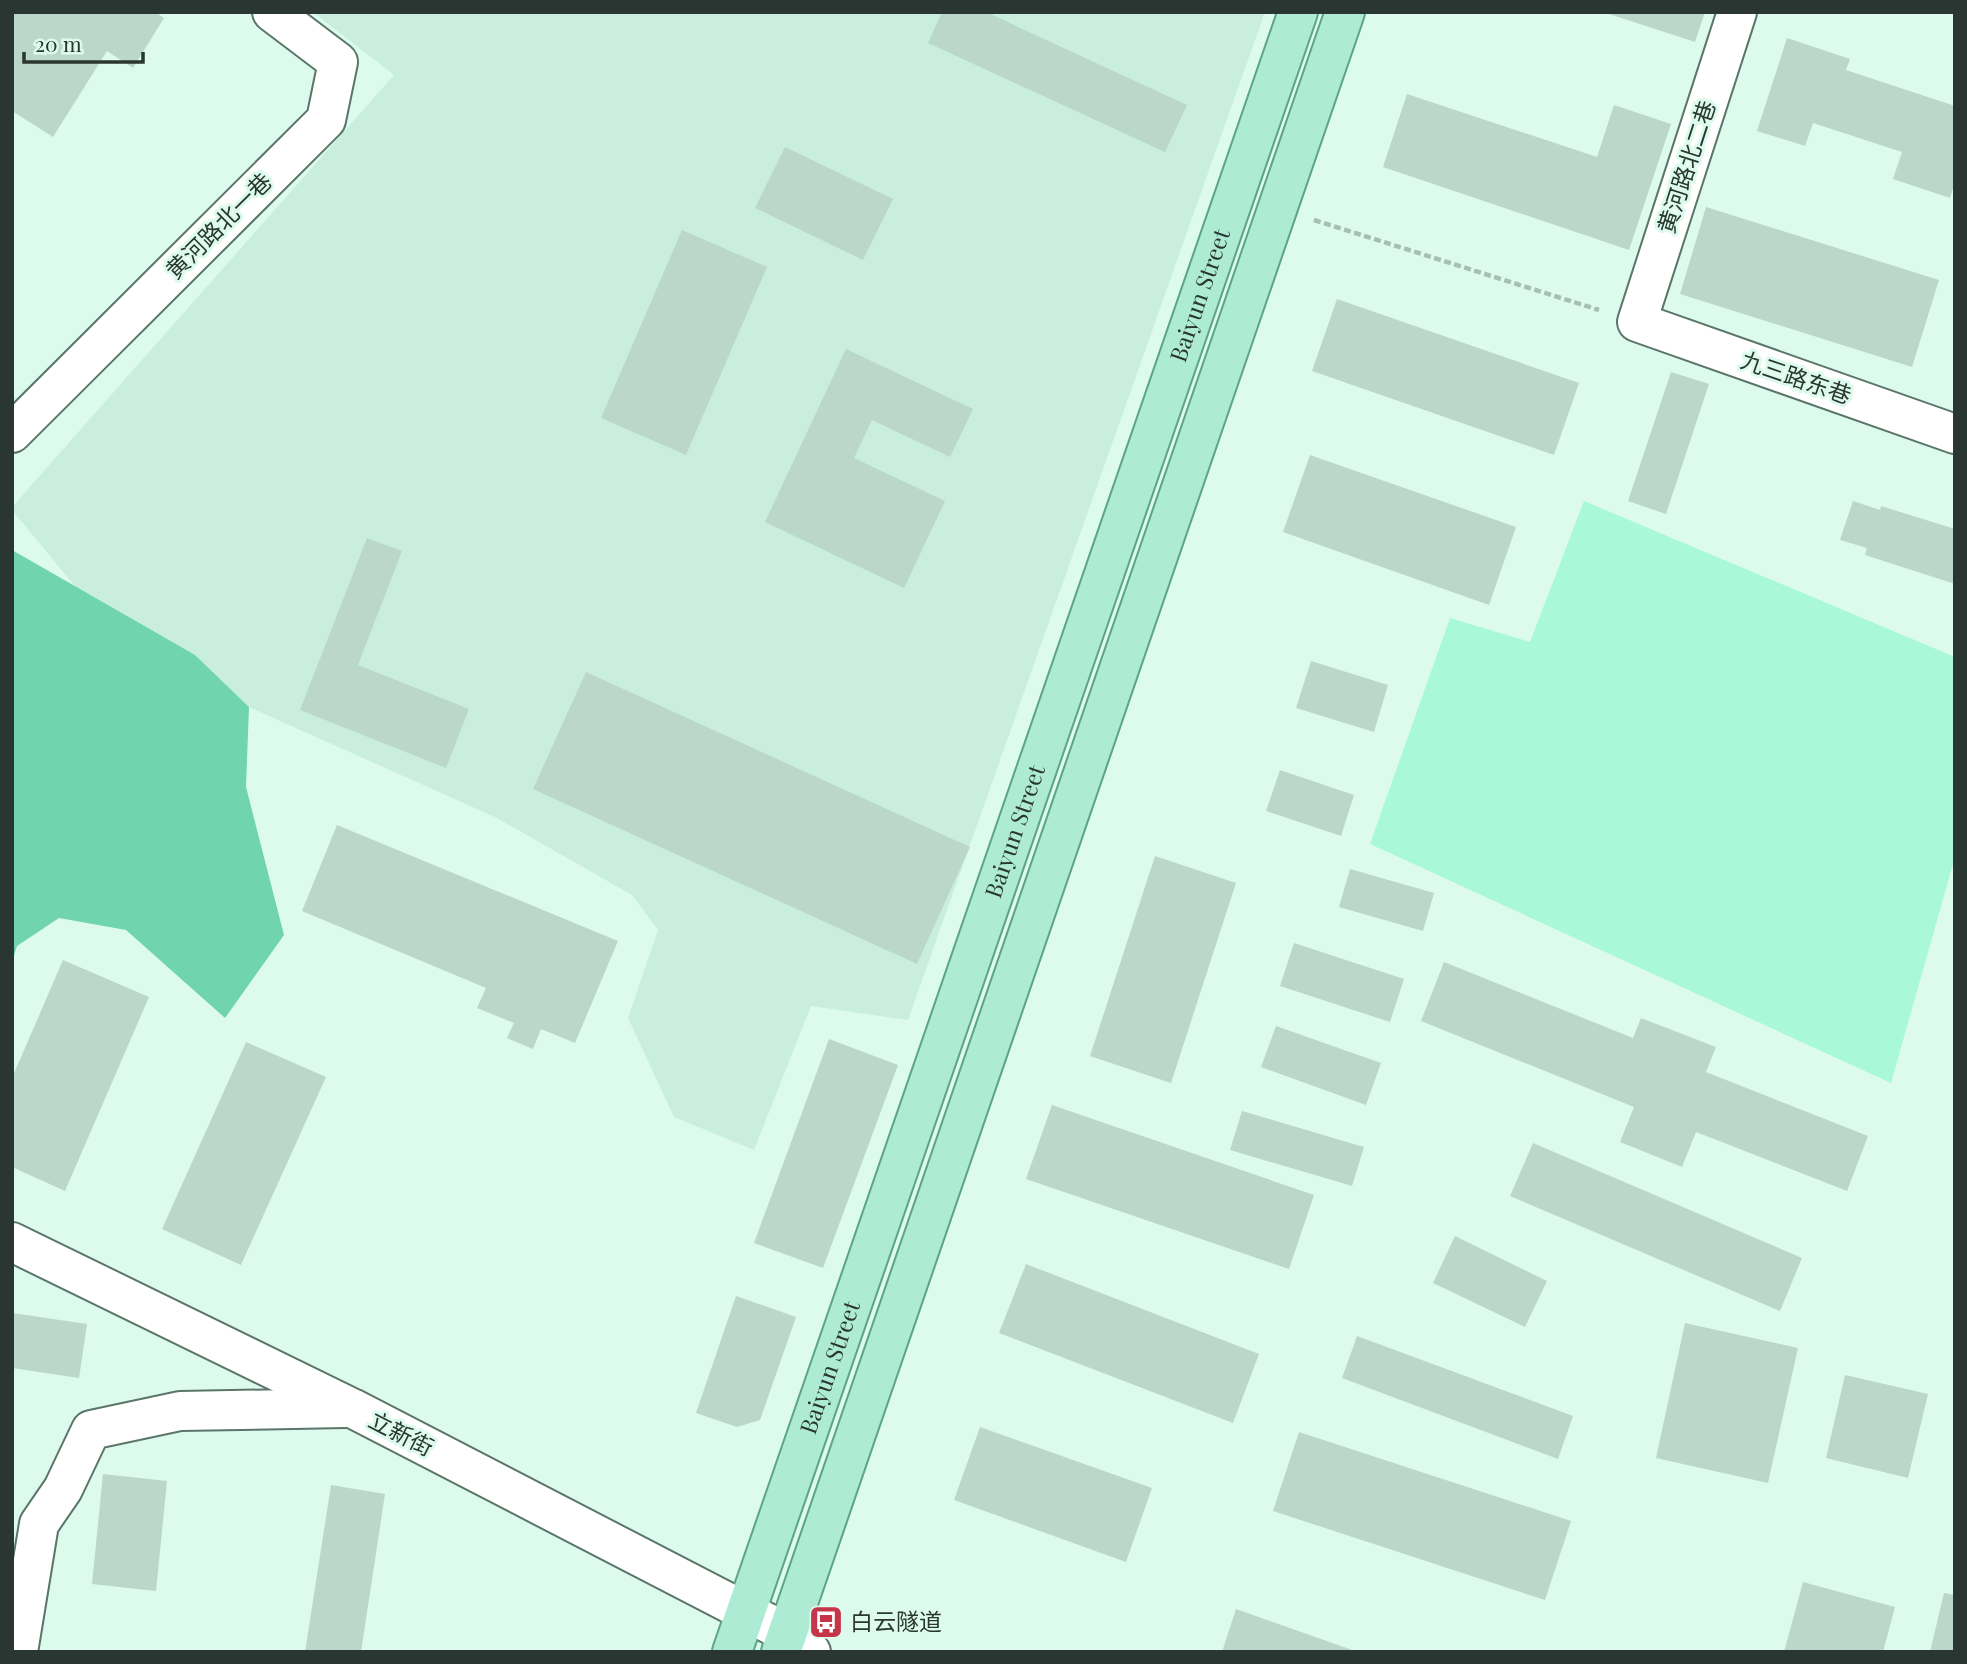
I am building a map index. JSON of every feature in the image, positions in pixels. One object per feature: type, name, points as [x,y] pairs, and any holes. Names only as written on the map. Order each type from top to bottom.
[{"type":"main road","name":"Baiyun Street","points":[[732,1652],[1298,12]]},
{"type":"main road","name":"Baiyun Street","points":[[793,1646],[1345,12]]},
{"type":"street","name":"黄河路北一巷","points":[[12,433],[326,120],[338,62],[272,12]]},
{"type":"street","name":"黄河路北二巷","points":[[1637,322],[1737,12]]},
{"type":"street","name":"九三路东巷","points":[[1637,322],[1955,434]]},
{"type":"street","name":"立新街","points":[[12,1242],[352,1408],[745,1612],[793,1646]]},
{"type":"street","points":[[19,1652],[25,1531],[63,1489],[91,1430],[180,1411],[352,1408]]},
{"type":"path","points":[[1277,208],[1637,322]]},
{"type":"shaded area","points":[[313,12],[1265,12],[908,1020],[811,1006],[754,1150],[674,1117],[628,1018],[658,930],[632,895],[497,818],[249,707],[195,655],[126,648],[12,510],[394,75]]},
{"type":"green space","points":[[1584,501],[1955,657],[1955,857],[1891,1083],[1370,844],[1450,618],[1530,642]]},
{"type":"green space","points":[[12,550],[195,655],[249,707],[246,787],[284,935],[225,1018],[126,930],[59,918],[17,946],[12,962]]},
{"type":"building","points":[[12,12],[155,12],[164,18],[133,68],[107,51],[53,137],[12,111]]},
{"type":"building","points":[[942,12],[986,12],[1187,105],[1165,152],[928,43]]},
{"type":"building","points":[[1603,12],[1705,12],[1695,42]]},
{"type":"building","points":[[1787,38],[1850,59],[1846,70],[1955,106],[1955,182],[1950,198],[1893,179],[1902,152],[1813,123],[1805,146],[1757,131]]},
{"type":"building","points":[[1407,94],[1597,157],[1614,105],[1671,124],[1629,250],[1383,167]]},
{"type":"building","points":[[785,147],[893,199],[863,260],[755,208]]},
{"type":"building","points":[[1706,207],[1939,280],[1912,367],[1680,294]]},
{"type":"building","points":[[682,230],[767,267],[686,455],[601,418]]},
{"type":"building","points":[[1337,299],[1579,383],[1554,455],[1312,371]]},
{"type":"building","points":[[846,349],[973,409],[950,457],[872,420],[854,458],[945,501],[904,588],[765,522]]},
{"type":"building","points":[[1671,372],[1709,384],[1666,514],[1628,501]]},
{"type":"building","points":[[1310,455],[1516,527],[1489,605],[1283,532]]},
{"type":"building","points":[[1853,501],[1880,510],[1881,506],[1955,529],[1955,584],[1865,555],[1867,548],[1840,540]]},
{"type":"building","points":[[367,538],[402,551],[358,665],[469,709],[446,768],[300,710]]},
{"type":"building","points":[[1311,661],[1388,685],[1374,732],[1296,708]]},
{"type":"building","points":[[586,672],[970,847],[917,964],[533,789]]},
{"type":"building","points":[[1280,770],[1354,795],[1341,836],[1266,811]]},
{"type":"building","points":[[337,825],[618,941],[575,1043],[541,1029],[533,1049],[507,1038],[514,1023],[477,1008],[486,988],[302,911]]},
{"type":"building","points":[[1155,856],[1236,883],[1171,1083],[1090,1056]]},
{"type":"building","points":[[1350,869],[1434,893],[1423,931],[1339,907]]},
{"type":"building","points":[[1294,943],[1404,979],[1390,1022],[1280,986]]},
{"type":"building","points":[[63,960],[149,997],[65,1191],[12,1167],[12,1078]]},
{"type":"building","points":[[1444,962],[1633,1038],[1641,1018],[1716,1047],[1706,1072],[1868,1136],[1847,1191],[1696,1132],[1682,1167],[1620,1142],[1634,1107],[1421,1021]]},
{"type":"building","points":[[1276,1026],[1381,1063],[1366,1105],[1261,1067]]},
{"type":"building","points":[[829,1039],[898,1065],[823,1268],[754,1243]]},
{"type":"building","points":[[246,1042],[326,1077],[241,1265],[162,1229]]},
{"type":"building","points":[[1052,1105],[1314,1195],[1289,1269],[1026,1179]]},
{"type":"building","points":[[1242,1111],[1364,1147],[1352,1186],[1230,1150]]},
{"type":"building","points":[[1533,1143],[1802,1258],[1780,1311],[1510,1196]]},
{"type":"building","points":[[1455,1236],[1547,1281],[1525,1327],[1433,1283]]},
{"type":"building","points":[[1026,1264],[1259,1354],[1233,1423],[999,1333]]},
{"type":"building","points":[[736,1296],[796,1317],[760,1420],[737,1427],[696,1413]]},
{"type":"building","points":[[12,1313],[87,1324],[79,1378],[12,1368]]},
{"type":"building","points":[[1685,1323],[1798,1348],[1768,1483],[1656,1458]]},
{"type":"building","points":[[1357,1336],[1573,1416],[1558,1459],[1342,1378]]},
{"type":"building","points":[[1845,1375],[1928,1394],[1908,1478],[1826,1458]]},
{"type":"building","points":[[980,1427],[1152,1488],[1126,1562],[954,1500]]},
{"type":"building","points":[[1299,1432],[1571,1521],[1545,1600],[1273,1511]]},
{"type":"building","points":[[103,1474],[167,1481],[156,1591],[92,1584]]},
{"type":"building","points":[[331,1485],[385,1494],[361,1652],[305,1652]]},
{"type":"building","points":[[1803,1582],[1895,1607],[1883,1652],[1784,1652]]},
{"type":"building","points":[[1944,1593],[1955,1595],[1955,1652],[1930,1652]]},
{"type":"building","points":[[1236,1609],[1355,1651],[1355,1652],[1222,1652]]},
{"type":"place","name":"白云隧道","points":[[826,1622]]}]
